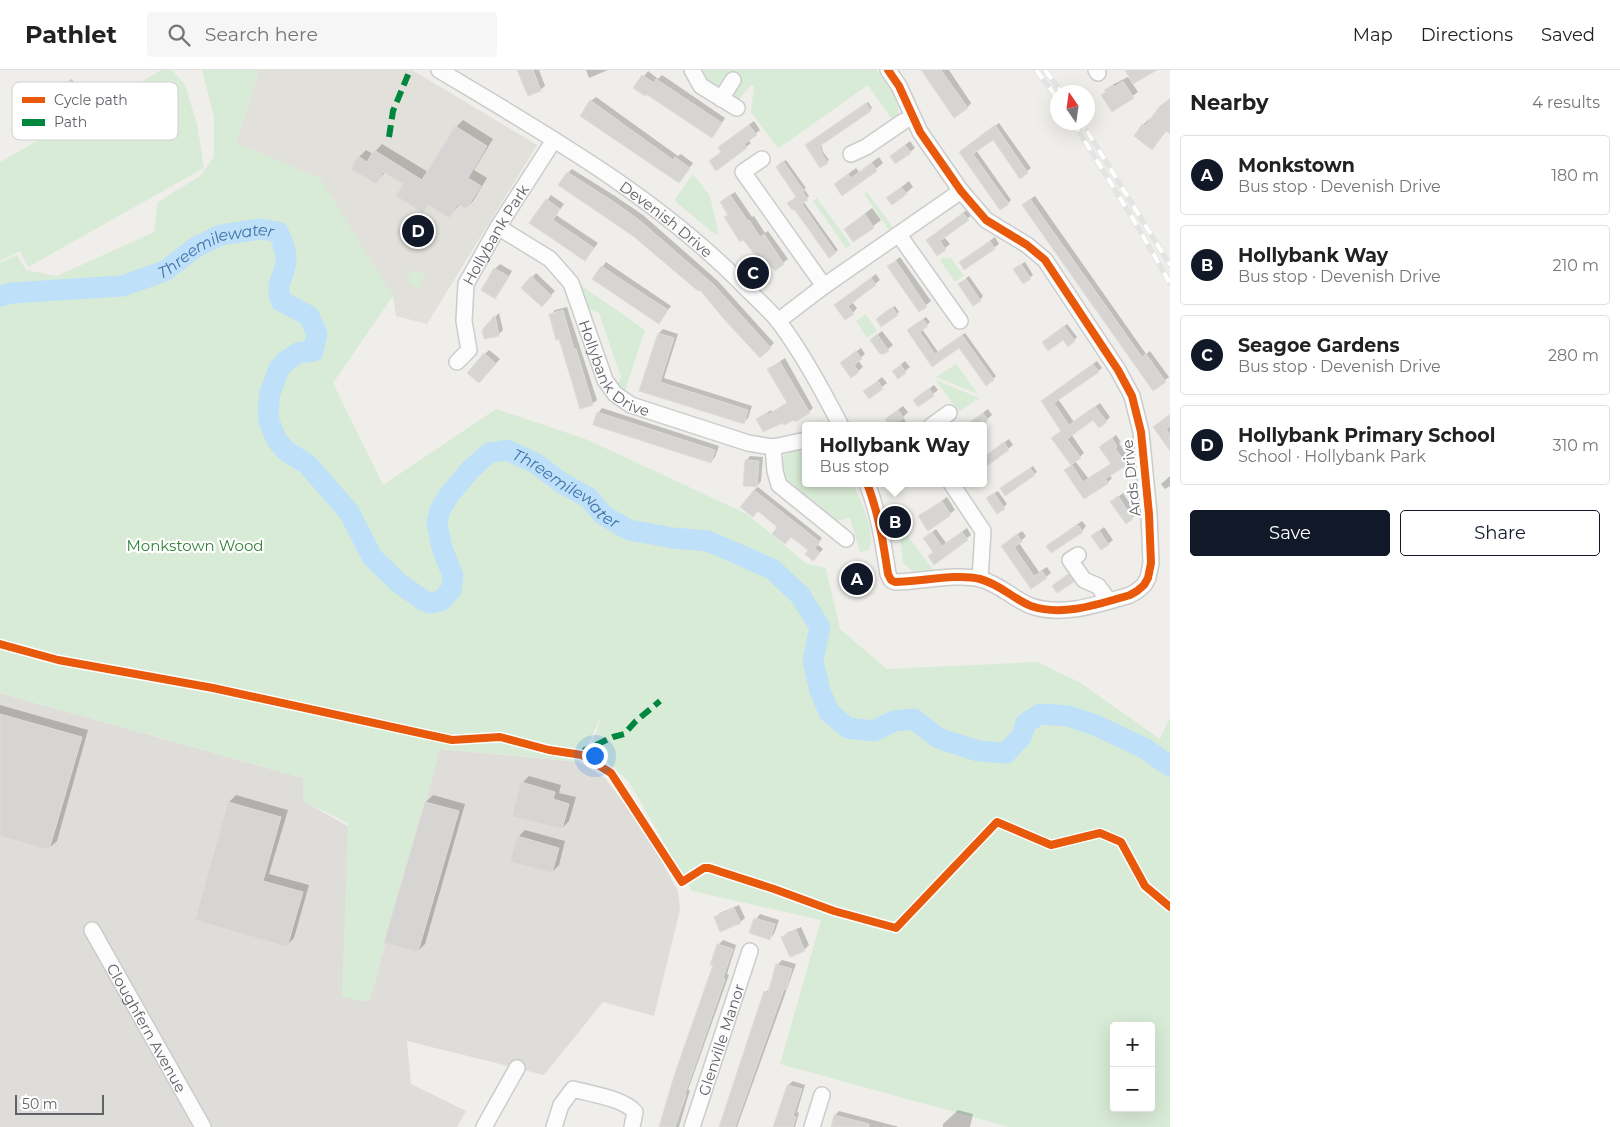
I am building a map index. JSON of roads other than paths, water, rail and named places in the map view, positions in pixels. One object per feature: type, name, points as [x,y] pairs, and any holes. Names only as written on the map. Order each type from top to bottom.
[{"type":"street","name":"Devenish Drive","points":[[441,70],[554,140],[652,205],[724,266],[778,321],[810,369],[839,422]]},
{"type":"street","points":[[692,70],[701,86],[737,108]]},
{"type":"street","name":"Ards Drive","points":[[869,487],[882,529],[888,574],[891,580],[896,582],[980,579],[996,585],[1031,606],[1071,610],[1109,601],[1137,591],[1148,578],[1151,563],[1149,514],[1140,432],[1132,396],[1118,370],[1045,260],[1027,245],[986,220],[961,192],[920,132],[899,86],[888,70]]},
{"type":"street","points":[[721,99],[733,80]]},
{"type":"street","points":[[851,154],[866,147],[904,121],[913,118]]},
{"type":"street","name":"Hollybank Park","points":[[457,362],[469,350],[464,321],[466,284],[498,228],[554,140]]},
{"type":"street","points":[[762,159],[743,172],[824,286]]},
{"type":"street","points":[[778,321],[824,286],[961,192]]},
{"type":"street","name":"Hollybank Drive","points":[[498,228],[550,259],[571,282],[605,380],[615,394],[631,405],[748,443],[773,447],[802,441]]},
{"type":"street","points":[[899,235],[960,321]]},
{"type":"street","points":[[937,422],[949,414]]},
{"type":"street","points":[[773,447],[775,476],[779,484],[846,539]]},
{"type":"street","points":[[954,487],[983,531],[980,579]]},
{"type":"street","points":[[1078,555],[1070,560],[1084,580],[1098,586],[1109,601]]},
{"type":"street","name":"Cloughfern Avenue","points":[[92,930],[203,1127]]},
{"type":"street","name":"Glenville Manor","points":[[692,1127],[750,951]]},
{"type":"street","points":[[484,1127],[517,1068]]},
{"type":"street","points":[[554,1127],[561,1105],[573,1089],[612,1099],[631,1107],[635,1112],[632,1127]]},
{"type":"street","points":[[812,1127],[822,1096]]},
{"type":"waterway","name":"Threemilewater","points":[[0,296],[11,293],[122,286],[165,271],[196,247],[221,235],[260,229],[278,232],[285,248],[286,259],[279,289],[281,301],[309,316],[317,334],[313,351],[298,353],[286,361],[279,369],[270,393],[268,410],[269,421],[276,439],[286,451],[307,464],[349,512],[372,557],[399,583],[423,600],[430,603],[441,601],[451,590],[453,576],[442,548],[437,523],[440,510],[449,495],[471,469],[489,453],[507,450],[535,463],[562,483],[589,498],[603,515],[629,530],[673,538],[708,541],[772,569],[800,595],[820,627],[813,661],[820,691],[829,712],[848,728],[874,731],[894,721],[914,719],[938,738],[978,751],[1006,753],[1021,737],[1026,723],[1040,714],[1068,716],[1095,725],[1144,748],[1170,766]]},
{"type":"railway","points":[[1036,70],[1050,88]]},
{"type":"railway","points":[[1045,70],[1056,85]]},
{"type":"railway","points":[[1078,130],[1170,283]]},
{"type":"railway","points":[[1087,131],[1170,265]]},
{"type":"place","name":"Hollybank Primary School","points":[[418,231]]},
{"type":"place","name":"Seagoe Gardens","points":[[753,273]]},
{"type":"place","name":"Hollybank Way","points":[[895,522]]},
{"type":"place","name":"Monkstown","points":[[857,579]]},
{"type":"park label","name":"Monkstown Wood","points":[[195,545]]}]
